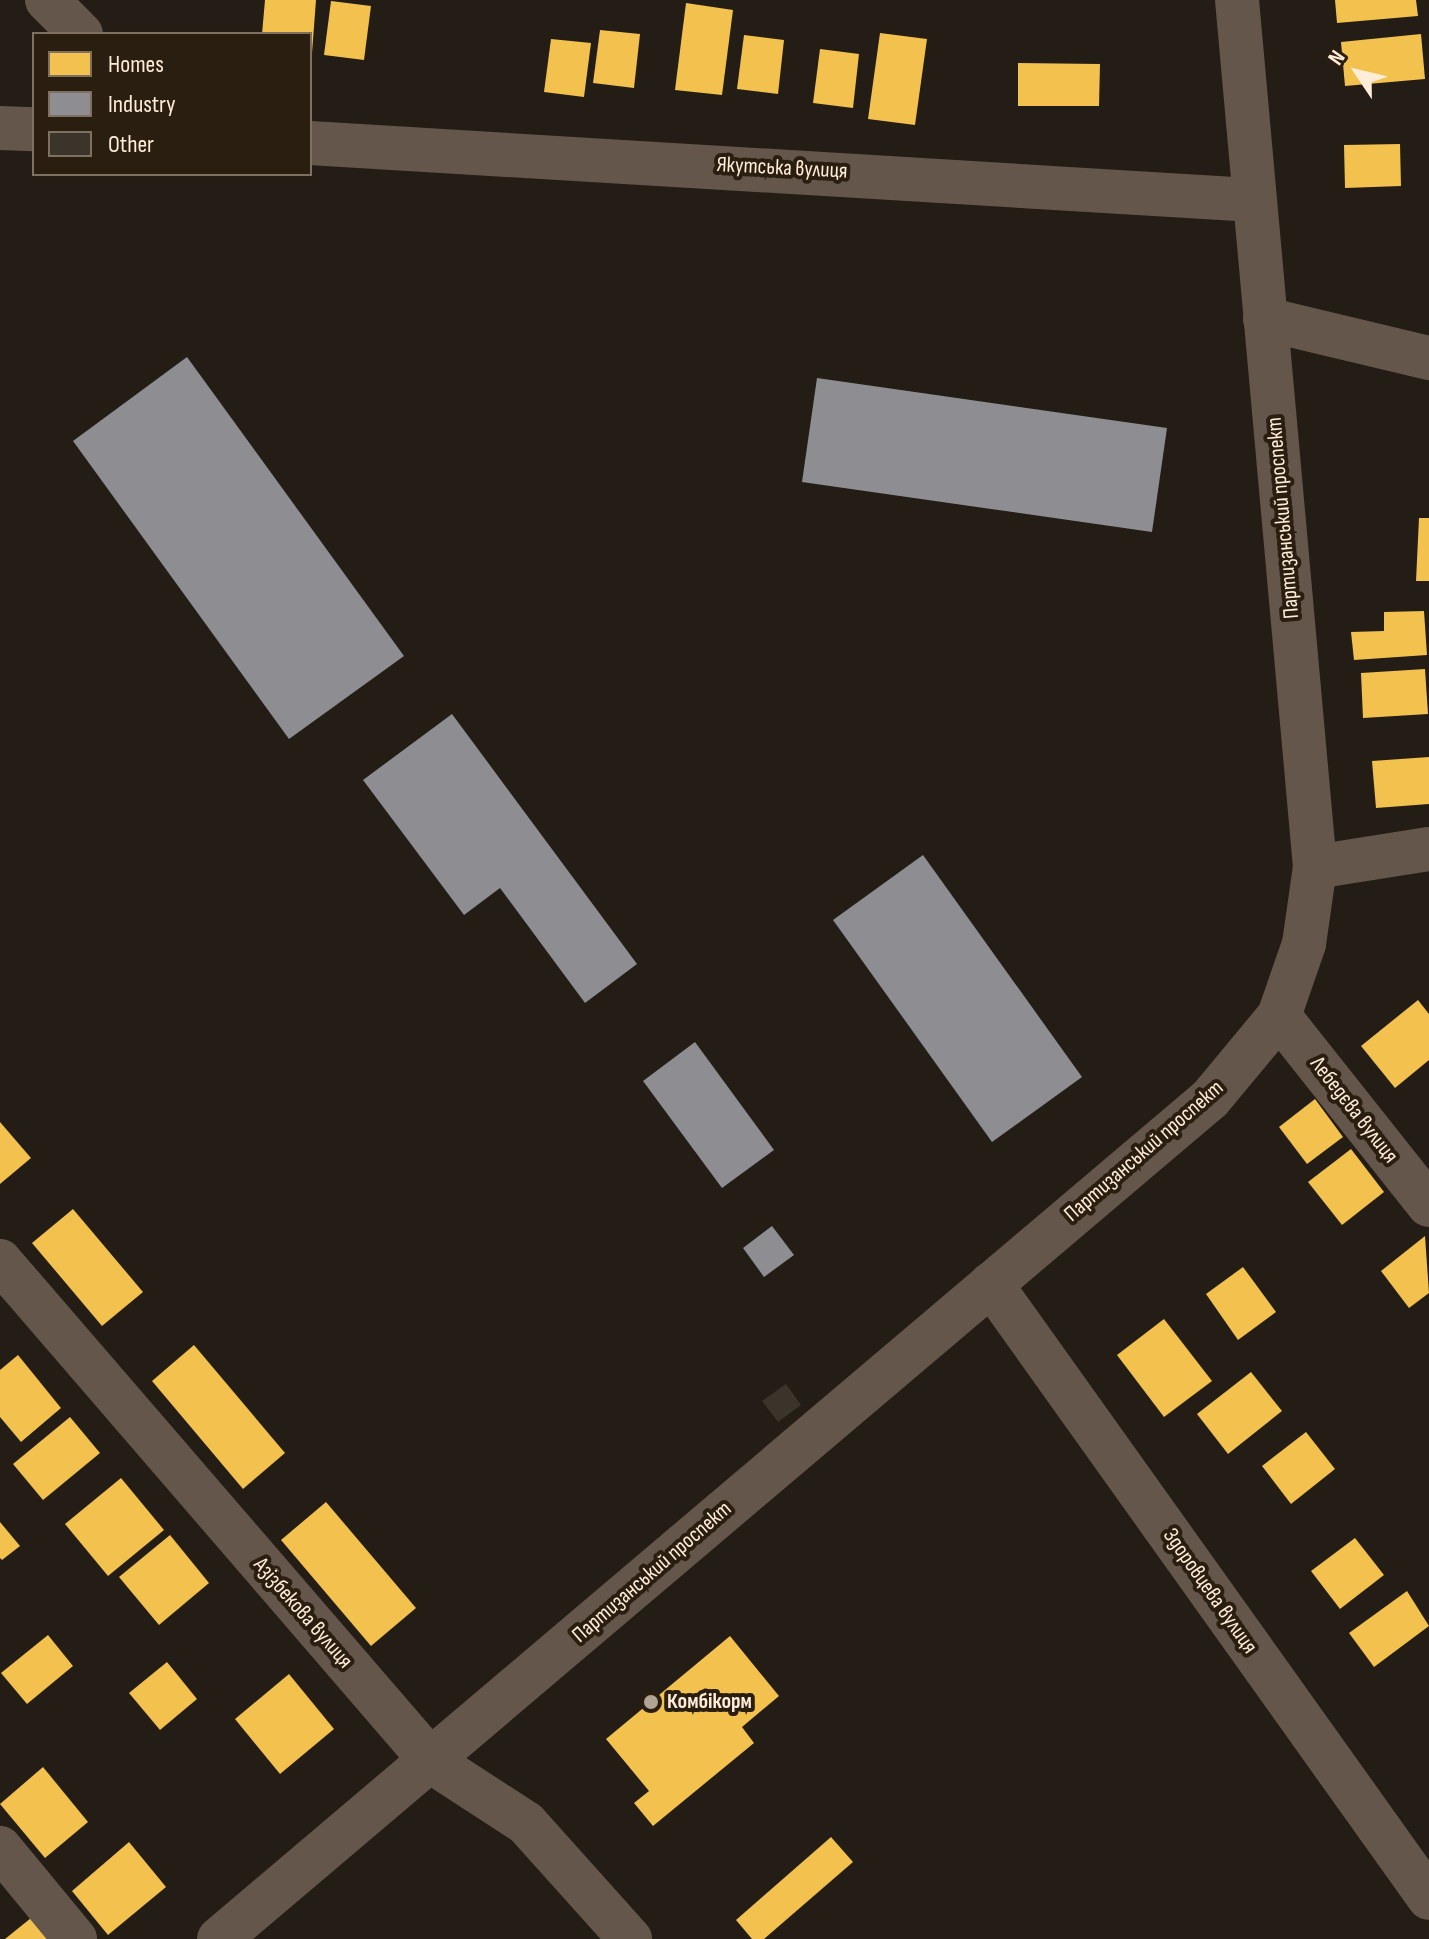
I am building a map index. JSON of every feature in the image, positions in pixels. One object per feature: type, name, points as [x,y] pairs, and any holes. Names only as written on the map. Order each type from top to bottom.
[{"type":"street","points":[[47,0],[79,32]]},
{"type":"street","name":"Партизанський проспект","points":[[219,1939],[432,1762],[1210,1099],[1279,1016],[1304,944],[1315,867],[1237,0]]},
{"type":"street","points":[[0,128],[32,129]]},
{"type":"street","name":"Якутська вулиця","points":[[312,143],[1254,200]]},
{"type":"street","points":[[1265,319],[1429,358]]},
{"type":"street","points":[[1315,867],[1429,849]]},
{"type":"street","name":"Лебедєва вулиця","points":[[1279,1016],[1429,1205]]},
{"type":"street","name":"Азізбекова вулиця","points":[[0,1261],[432,1762],[526,1823],[630,1939]]},
{"type":"street","name":"Здоровцева вулиця","points":[[991,1284],[1429,1898]]},
{"type":"street","points":[[0,1848],[75,1939]]},
{"type":"building: Homes","points":[[265,0],[316,0],[312,53],[312,32],[262,32]]},
{"type":"building: Homes","points":[[1335,0],[1416,0],[1418,16],[1337,23]]},
{"type":"building: Homes","points":[[331,1],[371,6],[364,60],[324,55]]},
{"type":"building: Homes","points":[[686,3],[733,10],[722,95],[675,90]]},
{"type":"building: Homes","points":[[600,30],[640,34],[634,88],[593,83]]},
{"type":"building: Homes","points":[[880,33],[927,39],[915,125],[868,119]]},
{"type":"building: Homes","points":[[1421,34],[1425,79],[1345,86],[1341,42]]},
{"type":"building: Homes","points":[[744,35],[784,40],[778,94],[737,89]]},
{"type":"building: Homes","points":[[551,39],[591,43],[584,97],[544,92]]},
{"type":"building: Homes","points":[[820,49],[859,54],[853,108],[813,103]]},
{"type":"building: Homes","points":[[1018,63],[1100,64],[1099,106],[1018,106]]},
{"type":"building: Homes","points":[[1400,144],[1401,186],[1345,188],[1344,145]]},
{"type":"building: Homes","points":[[1419,518],[1429,518],[1429,581],[1416,581]]},
{"type":"building: Homes","points":[[1424,611],[1427,655],[1354,660],[1351,632],[1384,631],[1384,612]]},
{"type":"building: Homes","points":[[1425,669],[1428,714],[1363,718],[1361,673]]},
{"type":"building: Homes","points":[[1429,757],[1429,804],[1376,808],[1372,761]]},
{"type":"building: Homes","points":[[1418,1000],[1429,1014],[1429,1060],[1395,1088],[1361,1046]]},
{"type":"building: Homes","points":[[1315,1099],[1343,1137],[1307,1164],[1279,1127]]},
{"type":"building: Homes","points":[[0,1122],[31,1158],[0,1184]]},
{"type":"building: Homes","points":[[1351,1149],[1384,1192],[1342,1225],[1308,1182]]},
{"type":"building: Homes","points":[[73,1209],[143,1292],[102,1326],[32,1243]]},
{"type":"building: Homes","points":[[1425,1236],[1429,1293],[1409,1308],[1381,1271]]},
{"type":"building: Homes","points":[[1243,1267],[1276,1312],[1238,1340],[1206,1294]]},
{"type":"building: Homes","points":[[1164,1319],[1212,1381],[1164,1417],[1117,1355]]},
{"type":"building: Homes","points":[[194,1345],[285,1453],[243,1489],[152,1381]]},
{"type":"building: Homes","points":[[18,1355],[61,1408],[21,1442],[0,1417],[0,1370]]},
{"type":"building: Homes","points":[[1251,1372],[1282,1411],[1228,1454],[1197,1414]]},
{"type":"building: Homes","points":[[70,1417],[100,1453],[43,1500],[13,1464]]},
{"type":"building: Homes","points":[[1306,1432],[1335,1469],[1291,1504],[1262,1466]]},
{"type":"building: Homes","points":[[121,1478],[164,1530],[108,1576],[65,1524]]},
{"type":"building: Homes","points":[[326,1502],[416,1608],[371,1646],[281,1540]]},
{"type":"building: Homes","points":[[0,1522],[20,1546],[2,1560],[0,1558]]},
{"type":"building: Homes","points":[[170,1535],[209,1583],[159,1625],[119,1577]]},
{"type":"building: Homes","points":[[1355,1538],[1384,1575],[1340,1609],[1311,1571]]},
{"type":"building: Homes","points":[[1407,1591],[1429,1626],[1374,1667],[1349,1633]]},
{"type":"building: Homes","points":[[48,1635],[73,1666],[27,1704],[1,1673]]},
{"type":"building: Homes","points":[[730,1636],[779,1696],[742,1727],[754,1743],[653,1826],[634,1803],[649,1791],[606,1739]]},
{"type":"building: Homes","points":[[167,1662],[197,1699],[160,1730],[129,1693]]},
{"type":"building: Homes","points":[[289,1674],[334,1729],[280,1774],[235,1719]]},
{"type":"building: Homes","points":[[43,1767],[88,1822],[45,1858],[0,1804]]},
{"type":"building: Homes","points":[[831,1837],[853,1862],[764,1939],[752,1939],[736,1920]]},
{"type":"building: Homes","points":[[129,1842],[166,1887],[108,1935],[72,1891]]},
{"type":"building: Homes","points":[[31,1918],[48,1939],[5,1939]]},
{"type":"building: Industry","points":[[187,357],[404,656],[289,739],[73,441]]},
{"type":"building: Industry","points":[[817,378],[1167,428],[1152,532],[802,482]]},
{"type":"building: Industry","points":[[452,714],[637,964],[585,1003],[500,888],[464,915],[363,780]]},
{"type":"building: Industry","points":[[923,855],[1082,1077],[992,1142],[833,920]]},
{"type":"building: Industry","points":[[695,1042],[774,1150],[722,1188],[643,1081]]},
{"type":"building: Industry","points":[[772,1226],[794,1255],[764,1277],[743,1248]]},
{"type":"building: Other","points":[[786,1384],[801,1405],[778,1422],[762,1401]]},
{"type":"place","name":"Комбікорм","points":[[651,1702]]}]
